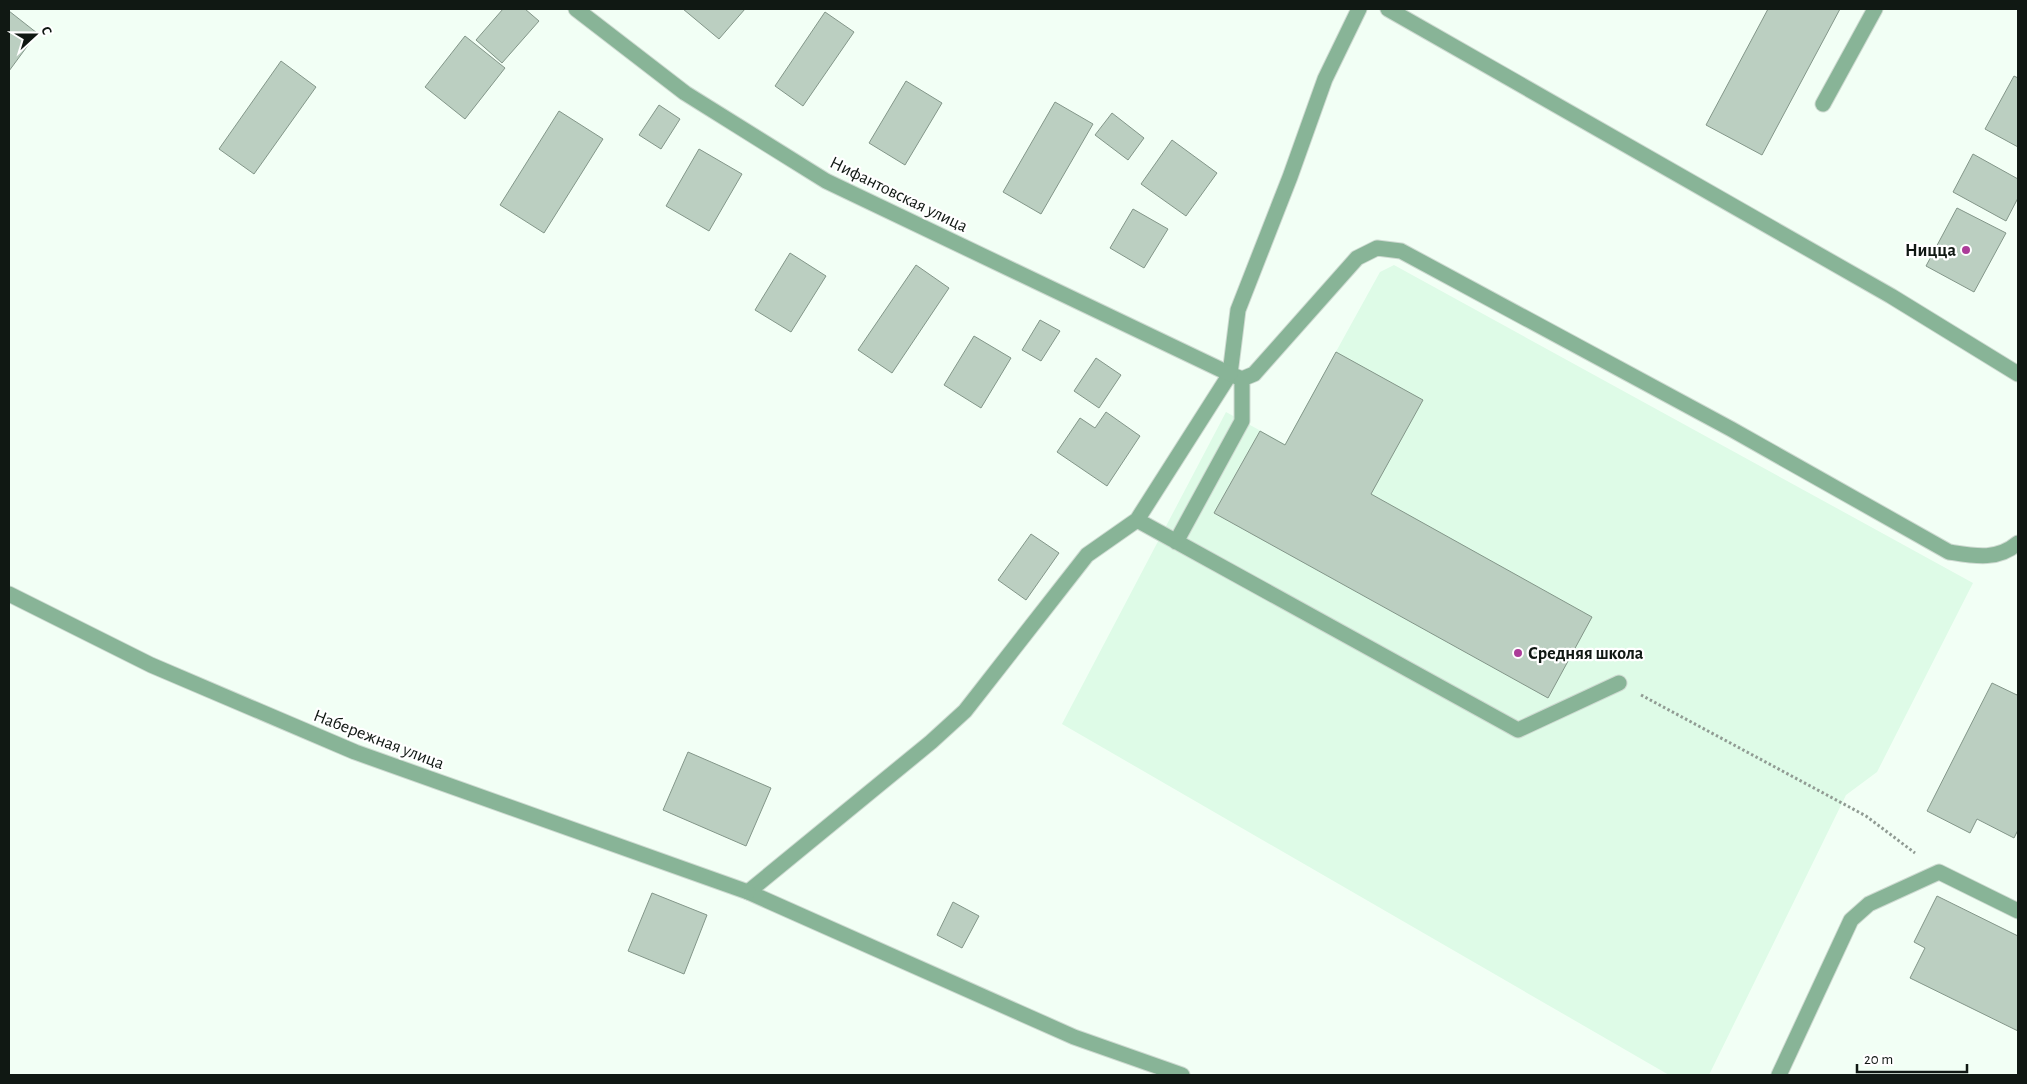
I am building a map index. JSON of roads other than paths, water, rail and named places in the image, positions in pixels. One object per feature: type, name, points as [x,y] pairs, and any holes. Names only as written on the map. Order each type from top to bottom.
[{"type":"street","name":"Нифантовская улица","points":[[576,9],[685,93],[826,181],[1236,377]]},
{"type":"street","points":[[1176,542],[1242,420],[1236,377],[1238,310],[1290,177],[1325,79],[1359,9]]},
{"type":"street","points":[[1388,9],[1891,296],[2018,374]]},
{"type":"street","points":[[1823,104],[1875,9]]},
{"type":"street","points":[[748,892],[931,742],[965,711],[1087,554],[1137,520],[1236,377],[1254,374],[1357,258],[1377,248],[1401,251],[1731,429],[1949,552],[1980,558],[2011,549],[2018,543]]},
{"type":"street","points":[[1137,520],[1518,730],[1619,683]]},
{"type":"street","name":"Набережная улица","points":[[9,594],[150,665],[355,752],[748,892],[1074,1037],[1182,1075]]},
{"type":"street","points":[[1779,1075],[1851,920],[1869,904],[1939,872],[2017,907]]},
{"type":"place","name":"Ницца","points":[[1966,250]]},
{"type":"place","name":"Средняя школа","points":[[1518,653]]}]
